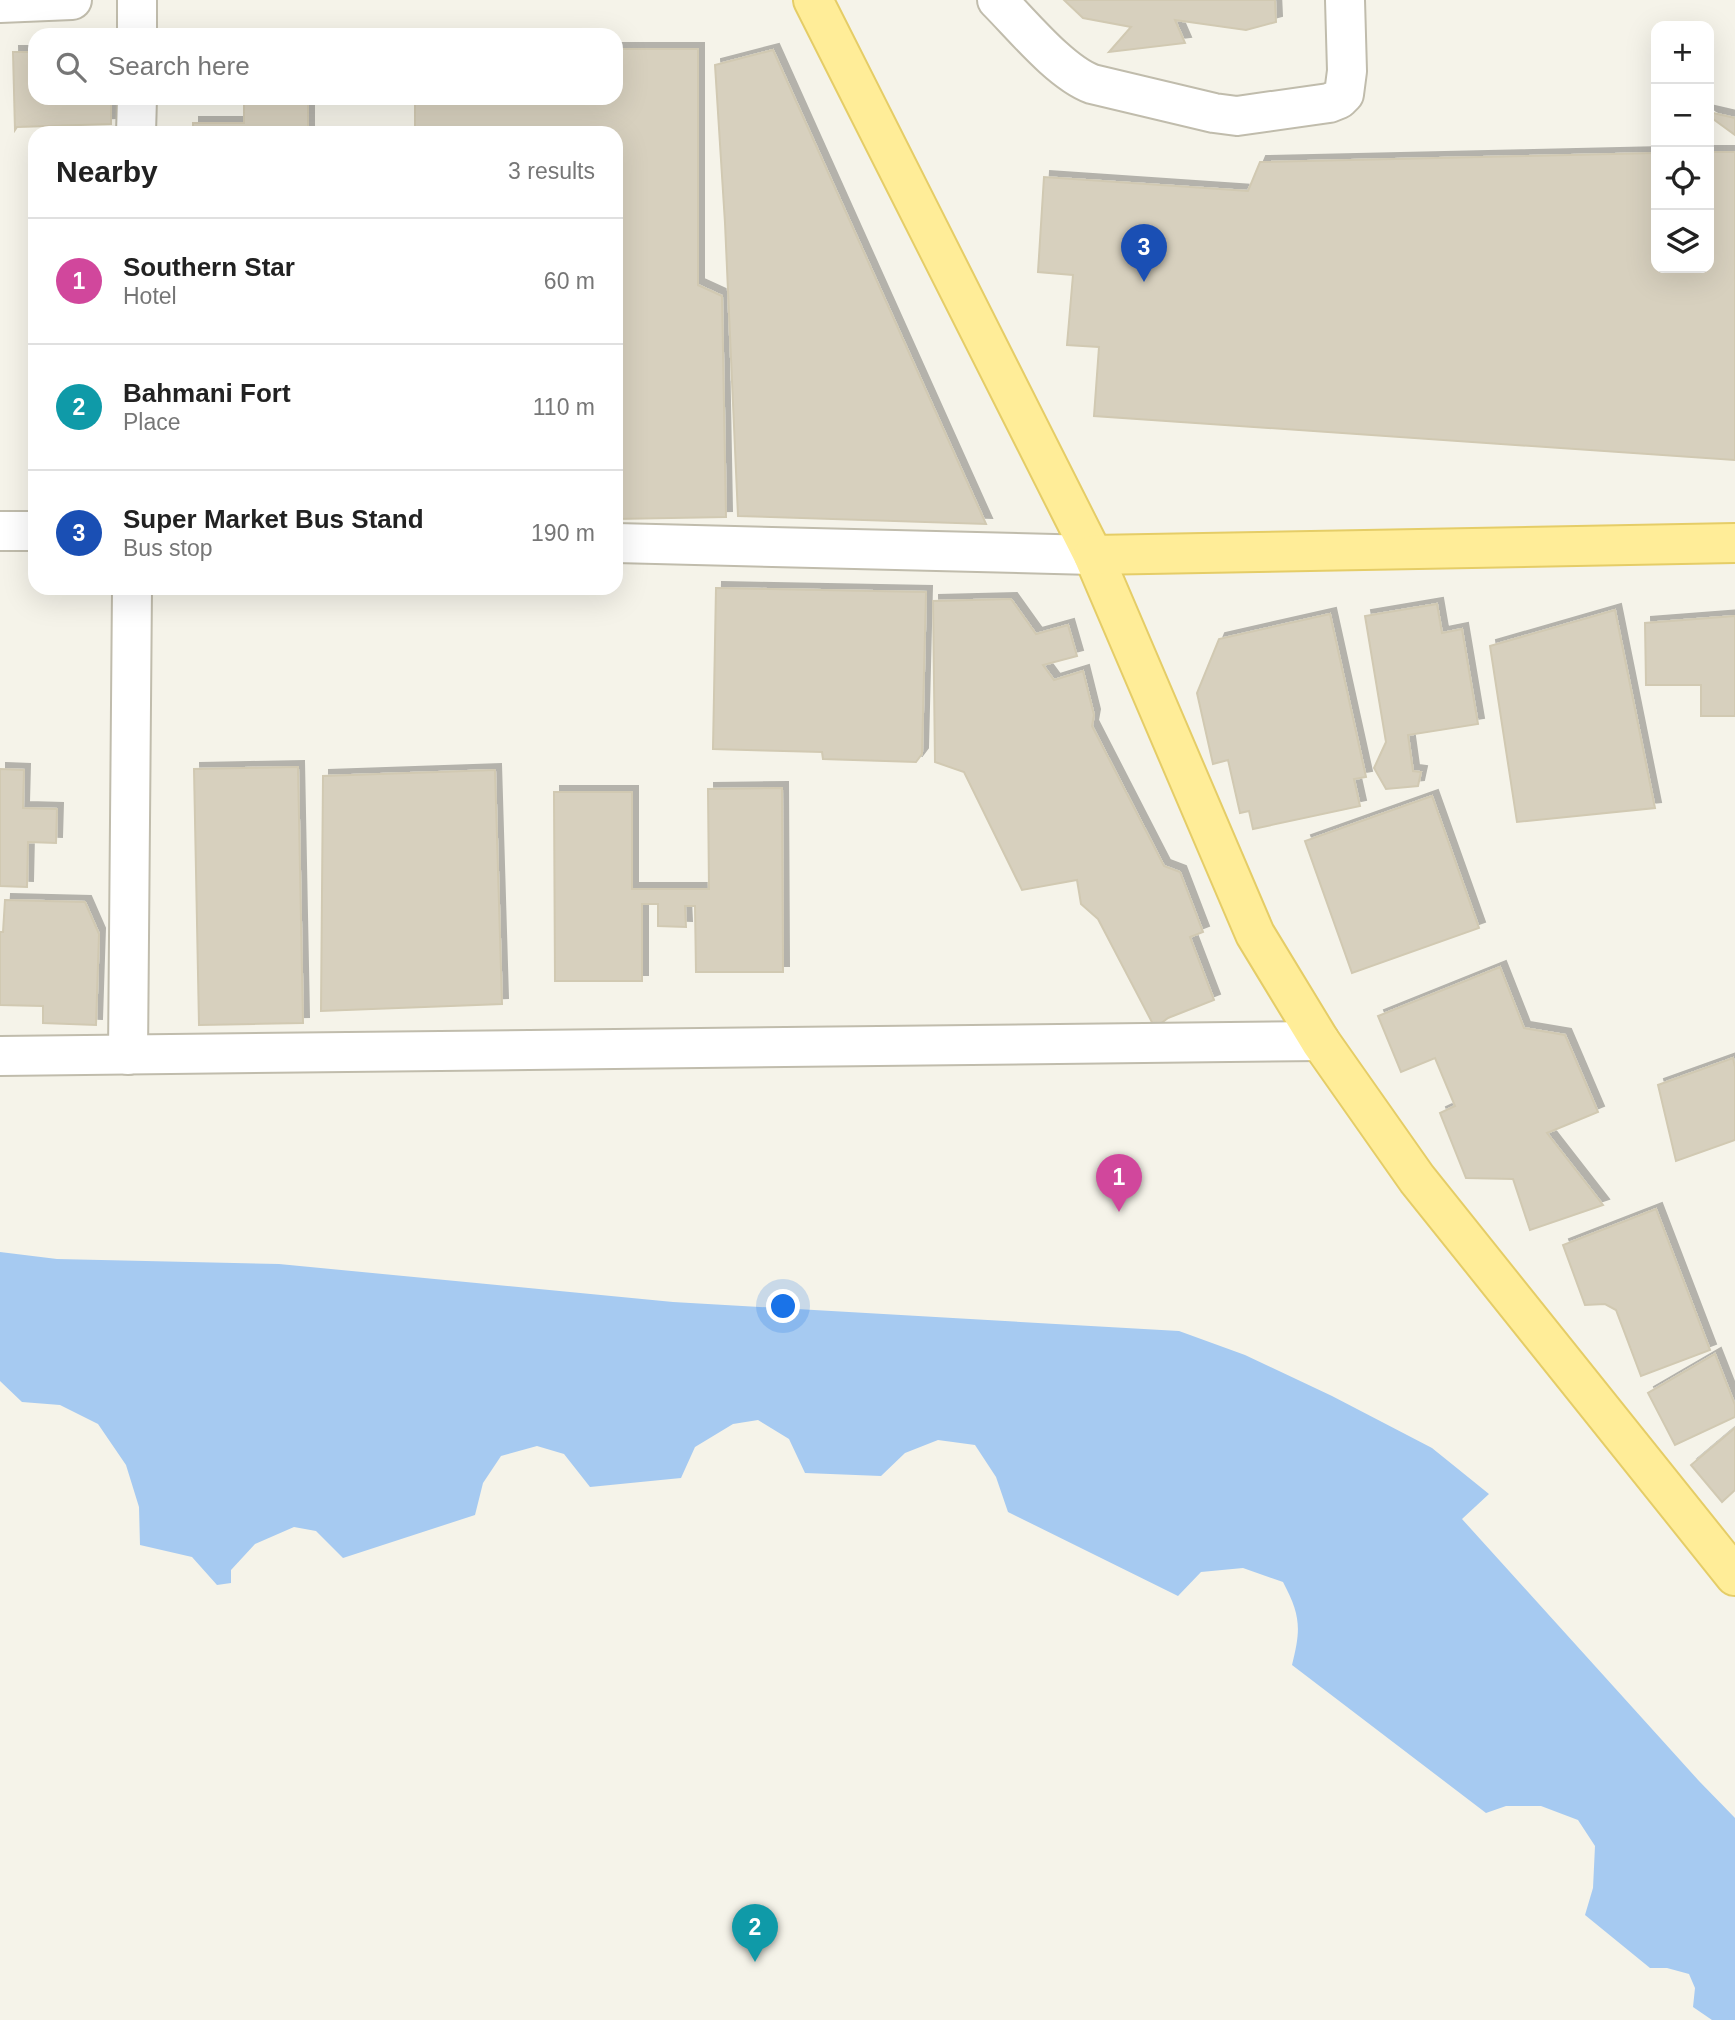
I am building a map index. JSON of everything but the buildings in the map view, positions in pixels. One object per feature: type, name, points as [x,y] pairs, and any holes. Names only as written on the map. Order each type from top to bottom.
[{"type":"main road","points":[[813,0],[1093,555],[1255,934],[1320,1041],[1417,1179],[1735,1576]]},
{"type":"main road","points":[[1093,555],[1735,543]]},
{"type":"street","points":[[0,3],[72,0]]},
{"type":"street","points":[[137,28],[138,0]]},
{"type":"street","points":[[997,0],[1079,79],[1200,110],[1237,116],[1329,103],[1344,94],[1345,0]]},
{"type":"street","points":[[136,126],[137,105]]},
{"type":"street","points":[[0,531],[28,531]]},
{"type":"street","points":[[623,543],[1093,555]]},
{"type":"street","points":[[128,1055],[132,595]]},
{"type":"street","points":[[0,1056],[1320,1041]]},
{"type":"water","points":[[0,1252],[57,1259],[279,1264],[673,1302],[1179,1331],[1245,1355],[1432,1448],[1489,1494],[1462,1519],[1735,1818],[1735,2020],[1712,2020],[1693,2007],[1695,1988],[1689,1974],[1667,1968],[1650,1968],[1585,1915],[1593,1888],[1595,1846],[1578,1820],[1541,1806],[1506,1806],[1486,1813],[1292,1665],[1298,1623],[1283,1582],[1243,1568],[1201,1572],[1178,1596],[1008,1512],[996,1477],[975,1445],[938,1440],[905,1453],[881,1476],[805,1473],[789,1439],[758,1420],[733,1424],[695,1447],[681,1478],[590,1487],[564,1454],[537,1446],[501,1456],[483,1483],[475,1515],[343,1558],[316,1531],[294,1527],[255,1544],[231,1570],[231,1583],[217,1585],[192,1557],[140,1545],[139,1507],[126,1465],[98,1424],[60,1405],[22,1402],[0,1381]]},
{"type":"place","name":"Super Market Bus Stand","points":[[1144,282]]},
{"type":"place","name":"Southern Star","points":[[1119,1212]]},
{"type":"place","name":"Bahmani Fort","points":[[755,1962]]}]
